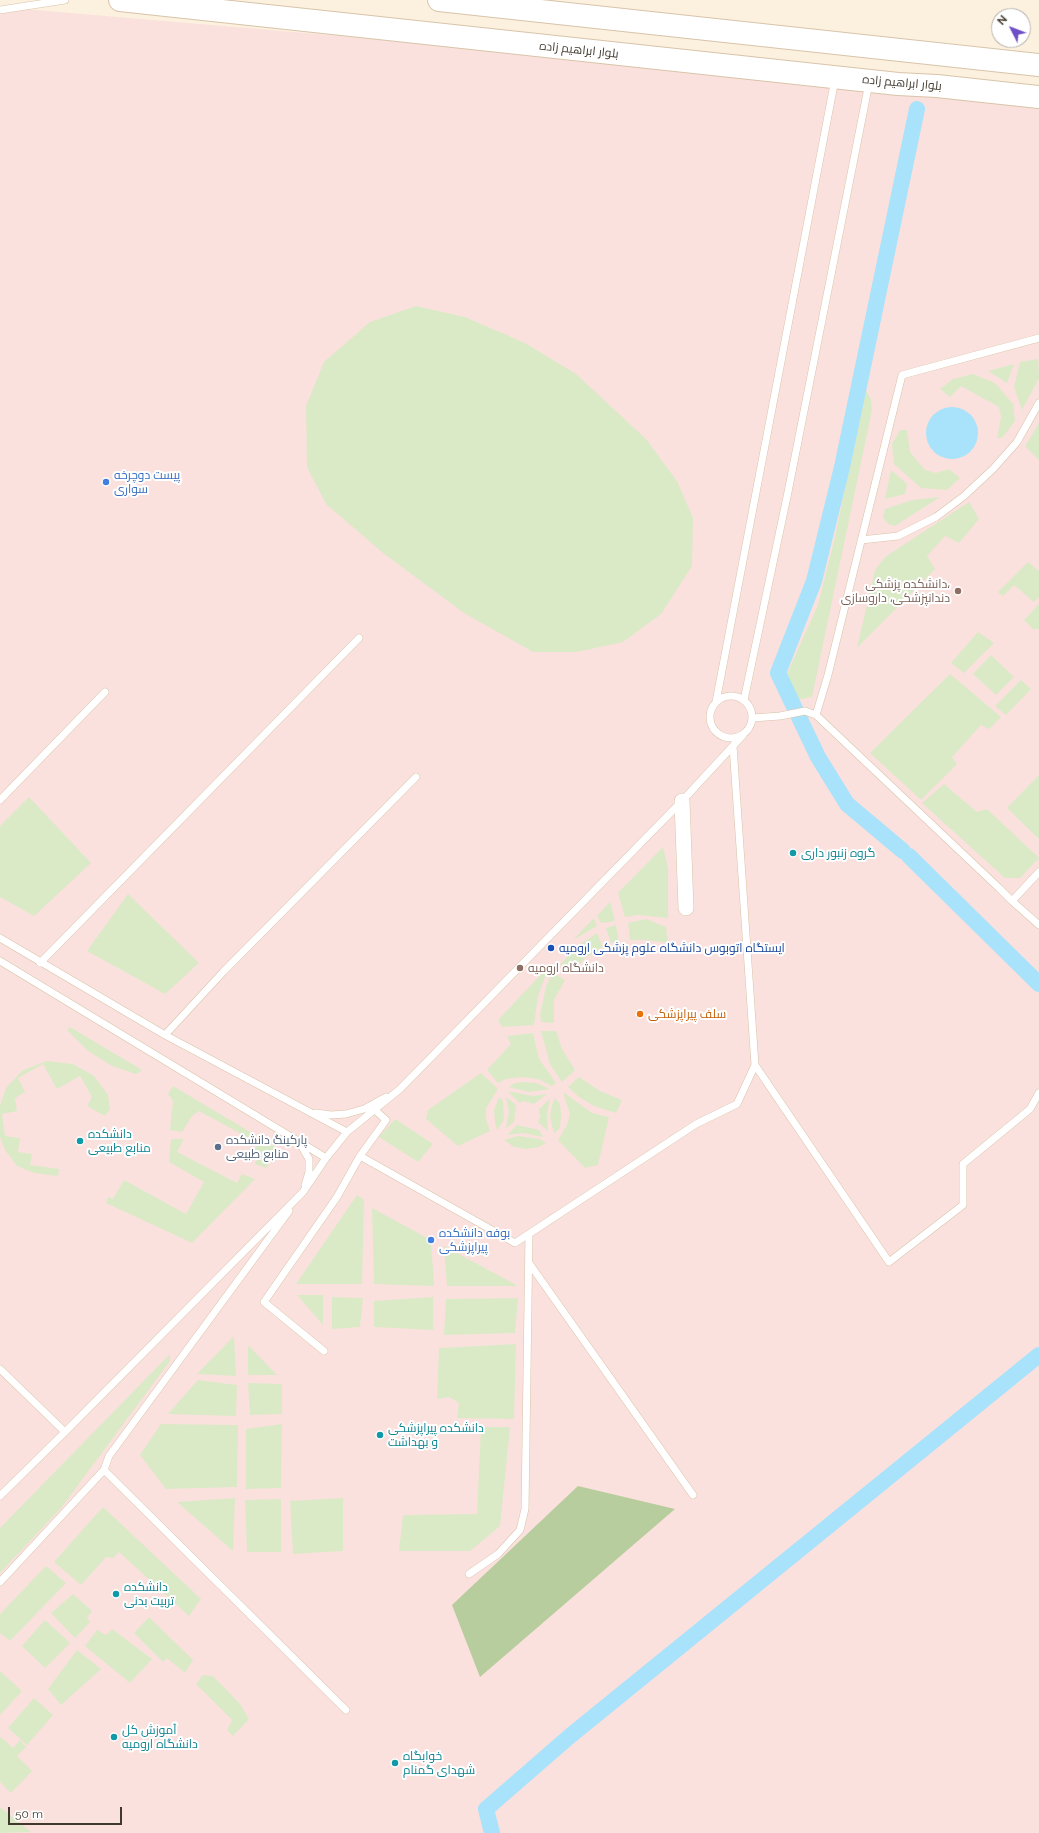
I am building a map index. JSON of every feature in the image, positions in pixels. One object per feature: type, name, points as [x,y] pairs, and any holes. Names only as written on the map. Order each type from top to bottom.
[{"type":"highway","name":"بلوار ابراهیم زاده","points":[[120,0],[869,81],[937,86],[1039,97]]},
{"type":"highway","points":[[439,0],[1039,65]]},
{"type":"street","points":[[682,801],[686,908]]},
{"type":"lane","points":[[0,10],[65,0]]},
{"type":"lane","points":[[742,736],[733,739],[723,737],[714,731],[710,722],[710,711],[716,702],[835,77]]},
{"type":"lane","points":[[744,700],[788,492],[869,81]]},
{"type":"lane","points":[[816,715],[828,675],[902,375],[1039,338]]},
{"type":"lane","points":[[861,540],[898,536],[936,517],[993,469],[1017,442],[1039,403]]},
{"type":"lane","points":[[40,963],[359,638]]},
{"type":"lane","points":[[0,800],[105,692]]},
{"type":"lane","points":[[0,1582],[104,1470],[109,1456],[303,1192],[326,1158],[347,1132],[400,1089],[682,801],[750,728],[753,718],[751,708],[744,700],[735,696],[724,697],[716,702]]},
{"type":"lane","points":[[753,718],[780,716],[805,711],[816,715],[1039,925]]},
{"type":"lane","points":[[360,1156],[515,1243],[696,1124],[737,1104],[755,1066],[733,746]]},
{"type":"lane","points":[[165,1035],[223,972],[416,777]]},
{"type":"lane","points":[[1012,901],[1039,872]]},
{"type":"lane","points":[[0,938],[40,963],[165,1035],[347,1132]]},
{"type":"lane","points":[[0,961],[326,1158]]},
{"type":"lane","points":[[755,1066],[889,1262],[963,1205],[963,1164],[1030,1109],[1039,1093]]},
{"type":"lane","points":[[311,1112],[331,1115],[346,1114],[364,1109],[400,1089]]},
{"type":"lane","points":[[324,1351],[264,1302],[338,1197],[360,1156],[386,1120],[375,1110]]},
{"type":"lane","points":[[0,1496],[303,1192],[309,1172],[309,1159],[302,1147],[294,1140]]},
{"type":"lane","points":[[469,1574],[498,1554],[520,1530],[525,1509],[529,1234]]},
{"type":"lane","points":[[529,1263],[693,1495]]},
{"type":"lane","points":[[0,1369],[65,1432]]},
{"type":"lane","points":[[104,1470],[346,1710]]},
{"type":"shaded area","name":"دانشگاه ارومیه","points":[[0,7],[869,81],[1039,104],[1039,1833],[0,1833]]},
{"type":"green space","points":[[416,306],[465,317],[525,343],[576,374],[646,439],[677,481],[693,518],[692,566],[661,614],[623,642],[577,652],[533,652],[464,613],[383,553],[326,504],[307,467],[306,406],[324,362],[370,322]]},
{"type":"green space","points":[[1038,359],[1039,378],[1022,410],[1014,387],[1020,362]]},
{"type":"green space","points":[[1014,364],[1007,383],[988,371]]},
{"type":"green space","points":[[973,374],[995,383],[1013,404],[1015,421],[1002,438],[997,438],[1001,417],[999,407],[961,386],[950,397],[940,389],[953,379]]},
{"type":"green space","points":[[865,389],[871,399],[872,410],[812,697],[795,700],[787,691],[786,676],[818,605],[835,537]]},
{"type":"green space","points":[[1039,423],[1039,460],[1025,446]]},
{"type":"green space","points":[[900,430],[907,430],[910,452],[925,470],[936,473],[949,469],[960,478],[947,490],[921,488],[894,464],[892,444]]},
{"type":"green space","points":[[891,470],[907,484],[905,494],[885,499]]},
{"type":"green space","points":[[940,497],[895,526],[888,524],[883,517],[885,509],[912,500]]},
{"type":"green space","points":[[969,502],[979,519],[959,543],[945,536],[927,556],[935,569],[857,648],[875,570],[885,557]]},
{"type":"green space","points":[[1028,562],[1039,571],[1039,597],[1034,602],[1014,585],[1003,596],[998,592]]},
{"type":"green space","points":[[1039,604],[1039,629],[1033,629],[1024,620]]},
{"type":"green space","points":[[978,632],[994,643],[964,673],[951,663]]},
{"type":"green space","points":[[991,655],[1014,677],[996,695],[973,674]]},
{"type":"green space","points":[[950,674],[1001,717],[989,729],[981,725],[952,757],[957,764],[921,800],[870,753]]},
{"type":"green space","points":[[1021,680],[1031,689],[1006,715],[995,706]]},
{"type":"green space","points":[[1039,775],[1039,839],[1007,808]]},
{"type":"green space","points":[[944,784],[977,812],[987,809],[1039,858],[1020,878],[1005,878],[922,803]]},
{"type":"green space","points":[[29,797],[91,863],[34,916],[0,897],[0,826]]},
{"type":"green space","points":[[663,847],[668,868],[668,918],[638,915],[625,917],[618,893]]},
{"type":"green space","points":[[128,894],[199,963],[165,994],[87,951]]},
{"type":"green space","points":[[610,902],[615,921],[601,923],[597,916]]},
{"type":"green space","points":[[594,918],[597,926],[573,940]]},
{"type":"green space","points":[[646,919],[666,927],[668,943],[646,940],[630,940],[628,923]]},
{"type":"green space","points":[[616,925],[619,942],[611,943],[606,928]]},
{"type":"green space","points":[[597,933],[603,947],[585,958],[571,973],[560,965],[576,947]]},
{"type":"green space","points":[[549,966],[538,996],[534,1025],[502,1027],[498,1020]]},
{"type":"green space","points":[[553,973],[565,980],[554,1000],[554,1023],[541,1022],[540,1015],[546,986]]},
{"type":"green space","points":[[70,1027],[142,1070],[136,1074],[112,1066],[88,1051],[67,1030]]},
{"type":"green space","points":[[541,1031],[556,1031],[562,1049],[575,1070],[562,1082],[550,1064]]},
{"type":"green space","points":[[533,1033],[539,1059],[556,1083],[552,1086],[538,1079],[522,1077],[506,1079],[498,1083],[487,1070],[511,1044],[507,1036]]},
{"type":"green space","points":[[47,1061],[73,1064],[94,1076],[108,1095],[110,1109],[105,1116],[87,1106],[92,1097],[80,1076],[57,1089],[43,1064],[18,1078],[25,1092],[15,1098],[17,1111],[2,1114],[5,1136],[20,1138],[18,1152],[32,1154],[30,1165],[59,1169],[58,1176],[34,1173],[17,1166],[5,1150],[0,1137],[0,1105],[6,1088],[23,1070]]},
{"type":"green space","points":[[481,1073],[498,1089],[486,1108],[486,1119],[490,1131],[458,1146],[426,1119],[428,1110]]},
{"type":"green space","points":[[579,1077],[600,1091],[622,1100],[616,1113],[594,1106],[579,1097],[568,1087]]},
{"type":"green space","points":[[515,1083],[537,1083],[550,1089],[529,1092],[509,1087]]},
{"type":"green space","points":[[173,1086],[272,1145],[278,1151],[266,1168],[255,1164],[257,1160],[251,1157],[258,1143],[199,1111],[192,1116],[182,1132],[170,1130],[173,1101],[168,1094]]},
{"type":"green space","points":[[508,1091],[533,1096],[547,1094],[534,1104],[523,1101],[519,1103]]},
{"type":"green space","points":[[563,1092],[592,1113],[609,1117],[598,1165],[585,1168],[558,1140],[567,1125],[570,1114]]},
{"type":"green space","points":[[499,1097],[503,1101],[504,1120],[497,1130],[494,1110]]},
{"type":"green space","points":[[506,1097],[516,1105],[514,1122],[506,1128],[509,1112]]},
{"type":"green space","points":[[555,1098],[560,1104],[561,1115],[560,1128],[554,1133],[550,1117]]},
{"type":"green space","points":[[550,1099],[547,1115],[548,1131],[538,1122],[540,1116],[539,1109]]},
{"type":"green space","points":[[395,1119],[433,1144],[418,1162],[379,1137]]},
{"type":"green space","points":[[517,1125],[539,1130],[543,1137],[523,1133],[507,1135]]},
{"type":"green space","points":[[518,1136],[540,1139],[546,1143],[539,1147],[526,1149],[514,1147],[504,1140]]},
{"type":"green space","points":[[171,1139],[184,1139],[177,1152],[237,1183],[242,1174],[255,1179],[192,1243],[106,1203],[108,1197],[113,1199],[124,1180],[186,1214],[204,1182],[169,1162]]},
{"type":"green space","points":[[357,1195],[364,1200],[362,1284],[296,1284]]},
{"type":"green space","points":[[372,1208],[431,1240],[434,1286],[374,1284]]},
{"type":"green space","points":[[444,1246],[518,1286],[447,1286]]},
{"type":"green space","points":[[297,1295],[323,1295],[323,1325]]},
{"type":"green space","points":[[332,1297],[363,1298],[360,1327],[332,1329]]},
{"type":"green space","points":[[433,1297],[433,1330],[374,1327],[374,1301]]},
{"type":"green space","points":[[518,1298],[515,1333],[444,1335],[446,1299]]},
{"type":"green space","points":[[234,1336],[236,1376],[197,1374]]},
{"type":"green space","points":[[516,1344],[514,1419],[457,1418],[459,1403],[449,1397],[437,1399],[439,1348]]},
{"type":"green space","points":[[248,1345],[277,1375],[248,1375]]},
{"type":"green space","points":[[170,1354],[170,1361],[61,1508],[0,1573],[0,1528]]},
{"type":"green space","points":[[198,1380],[237,1385],[236,1416],[168,1414]]},
{"type":"green space","points":[[248,1383],[282,1384],[282,1414],[250,1415]]},
{"type":"green space","points":[[161,1424],[238,1425],[237,1487],[166,1489],[140,1455]]},
{"type":"green space","points":[[282,1424],[281,1488],[246,1489],[246,1429]]},
{"type":"green space","points":[[481,1427],[510,1427],[500,1526],[470,1551],[399,1551],[403,1515],[477,1514]]},
{"type":"green space","points":[[578,1486],[675,1509],[480,1677],[452,1605]]},
{"type":"green space","points":[[235,1498],[233,1551],[177,1502]]},
{"type":"green space","points":[[343,1498],[343,1551],[293,1554],[290,1501]]},
{"type":"green space","points":[[281,1499],[281,1552],[247,1552],[245,1500]]},
{"type":"green space","points":[[103,1507],[201,1599],[189,1616],[119,1552],[113,1558],[106,1557],[81,1585],[54,1562]]},
{"type":"green space","points":[[46,1566],[66,1583],[10,1641],[0,1633],[0,1614]]},
{"type":"green space","points":[[73,1594],[92,1611],[87,1617],[90,1622],[75,1638],[51,1613]]},
{"type":"green space","points":[[149,1617],[193,1660],[185,1673],[167,1658],[163,1662],[134,1633]]},
{"type":"green space","points":[[45,1620],[70,1643],[45,1668],[22,1646]]},
{"type":"green space","points":[[112,1629],[152,1659],[130,1683],[85,1646],[97,1630],[106,1635]]},
{"type":"green space","points":[[77,1650],[101,1669],[61,1705],[48,1689]]},
{"type":"green space","points":[[0,1671],[22,1691],[0,1715]]},
{"type":"green space","points":[[203,1675],[213,1676],[240,1704],[249,1719],[233,1736],[227,1730],[232,1720],[196,1684]]},
{"type":"green space","points":[[34,1698],[53,1715],[27,1745],[8,1728]]},
{"type":"green space","points":[[1,1737],[13,1748],[20,1740],[26,1747],[17,1756],[32,1771],[11,1793],[0,1782]]},
{"type":"green space","points":[[0,1807],[31,1832],[0,1833]]},
{"type":"water","points":[[952,407],[962,409],[970,415],[976,423],[978,433],[976,443],[970,451],[962,457],[952,459],[942,457],[934,451],[928,443],[926,433],[928,423],[934,415],[942,409]]},
{"type":"waterway","points":[[903,851],[847,804],[818,757],[778,673],[814,581],[842,467],[917,109]]},
{"type":"waterway","points":[[909,856],[1039,984]]},
{"type":"waterway","points":[[492,1833],[486,1809],[570,1736],[1039,1355]]},
{"type":"place","name":"پیست دوچرخه سواری","points":[[106,482]]},
{"type":"place","name":"دانشکده پزشکی، دندانپزشکی، داروسازی","points":[[958,591]]},
{"type":"place","name":"گروه زنبور داری","points":[[793,853]]},
{"type":"place","name":"ایستگاه اتوبوس دانشگاه علوم پزشکی ارومیه","points":[[551,948]]},
{"type":"place","name":"دانشگاه ارومیه","points":[[520,968]]},
{"type":"place","name":"سلف پیراپزشکی","points":[[640,1014]]},
{"type":"place","name":"دانشکده منابع طبیعی","points":[[80,1141]]},
{"type":"place","name":"پارکینگ دانشکده منابع طبیعی","points":[[218,1147]]},
{"type":"place","name":"بوفه دانشکده پیراپزشکی","points":[[431,1240]]},
{"type":"place","name":"دانشکده پیراپزشکی و بهداشت","points":[[380,1435]]},
{"type":"place","name":"دانشکده تربیت بدنی","points":[[116,1594]]},
{"type":"place","name":"آموزش کل دانشگاه ارومیه","points":[[114,1737]]},
{"type":"place","name":"خوابگاه شهدای گمنام","points":[[395,1763]]}]
